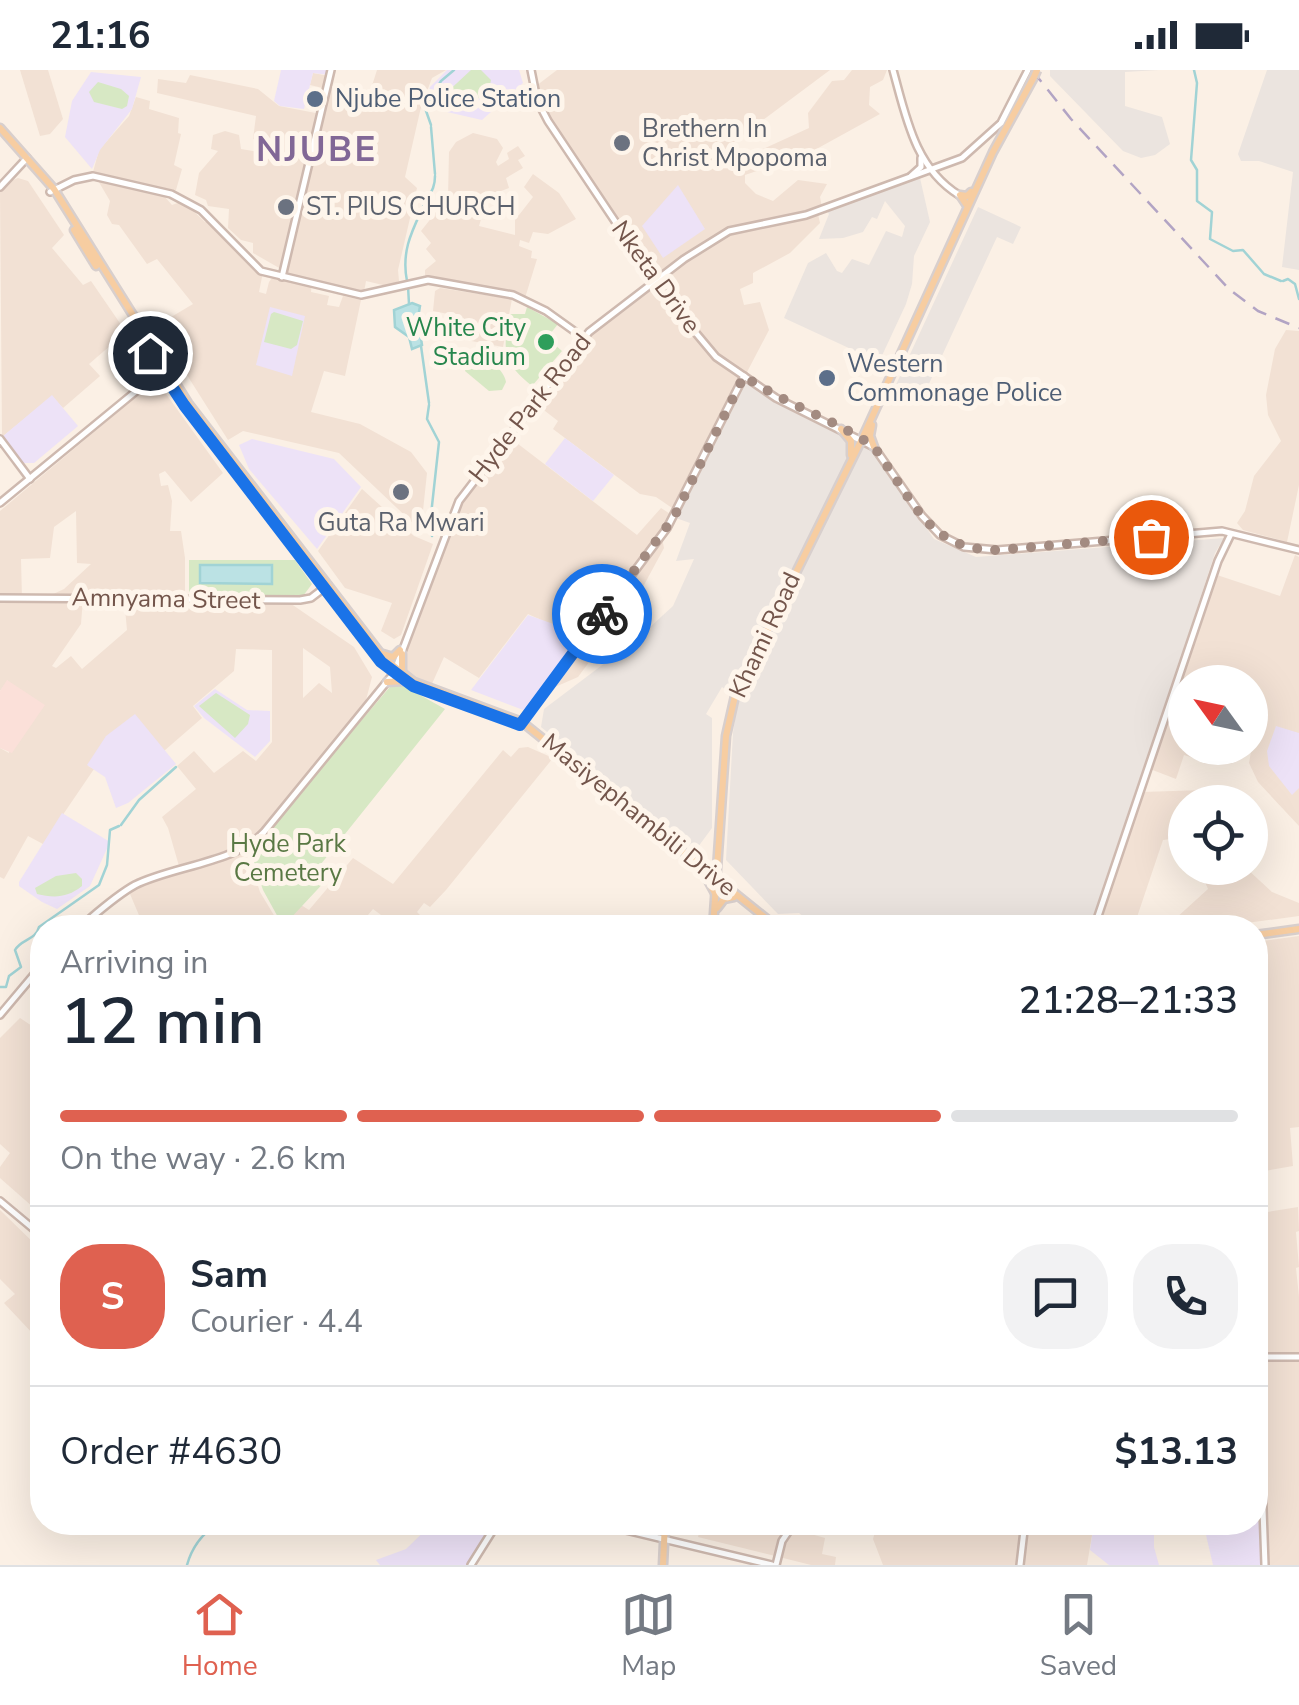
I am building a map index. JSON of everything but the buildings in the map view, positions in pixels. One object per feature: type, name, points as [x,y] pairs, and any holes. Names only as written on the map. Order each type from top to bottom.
[{"type":"main road","points":[[967,198],[1031,71]]},
{"type":"main road","name":"Masiyephambili Drive","points":[[0,131],[52,190],[163,369],[326,589],[395,672],[521,724],[718,882]]},
{"type":"main road","name":"Khami Road","points":[[721,816],[723,735],[731,695],[876,409],[967,198]]},
{"type":"main road","name":"Khami Road","points":[[721,816],[726,736],[734,696],[860,438],[967,198]]},
{"type":"main road","points":[[874,447],[870,433],[876,409]]},
{"type":"main road","points":[[844,430],[857,432],[864,427]]},
{"type":"main road","points":[[844,430],[852,440],[851,455]]},
{"type":"main road","name":"Masiyephambili Drive","points":[[326,589],[395,672]]},
{"type":"main road","points":[[378,651],[391,658],[401,652]]},
{"type":"main road","points":[[387,681],[400,666],[401,652]]},
{"type":"main road","points":[[387,681],[395,672]]},
{"type":"main road","name":"Masiyephambili Drive","points":[[521,724],[704,874],[760,915]]},
{"type":"main road","points":[[715,915],[721,816]]},
{"type":"main road","points":[[694,860],[709,866],[720,854]]},
{"type":"main road","points":[[716,909],[724,898],[736,895],[723,873],[720,854]]},
{"type":"main road","points":[[704,874],[713,886],[716,909]]},
{"type":"main road","points":[[1268,934],[1299,929]]},
{"type":"main road","points":[[663,1565],[664,1535]]},
{"type":"street","points":[[282,277],[331,70]]},
{"type":"street","name":"Nketa Drive","points":[[530,70],[542,110],[654,280],[707,347],[776,398],[874,447]]},
{"type":"street","points":[[892,70],[920,155],[921,168],[911,176]]},
{"type":"street","name":"Hyde Park Road","points":[[401,652],[459,502],[583,338],[654,280],[729,231],[806,216],[954,162],[994,131],[1031,71]]},
{"type":"street","name":"Hyde Park Road","points":[[395,672],[457,500],[581,336],[730,228],[795,216],[931,170],[968,150],[995,126],[1031,71]]},
{"type":"street","points":[[920,155],[930,164],[945,163]]},
{"type":"street","points":[[920,155],[947,186],[967,198]]},
{"type":"street","points":[[0,186],[26,160]]},
{"type":"street","points":[[947,186],[942,175],[954,162]]},
{"type":"street","points":[[52,190],[93,176],[180,198],[206,215],[261,271],[362,295],[428,280],[513,295],[560,319],[581,336]]},
{"type":"street","points":[[0,503],[163,369]]},
{"type":"street","points":[[521,724],[667,528],[744,376]]},
{"type":"street","points":[[0,440],[30,478]]},
{"type":"street","points":[[874,447],[929,525],[947,539],[969,548],[997,550],[1231,533],[1299,550]]},
{"type":"street","points":[[1098,915],[1218,561],[1231,533]]},
{"type":"street","name":"Amnyama Street","points":[[0,598],[284,601],[308,599],[326,589]]},
{"type":"street","points":[[96,915],[137,884],[253,843],[387,681]]},
{"type":"street","points":[[0,1015],[30,979]]},
{"type":"street","points":[[0,1201],[30,1226]]},
{"type":"street","points":[[1268,1357],[1299,1357]]},
{"type":"street","points":[[470,1565],[490,1535]]},
{"type":"street","points":[[647,1535],[774,1565],[787,1535]]},
{"type":"street","points":[[1020,1565],[1023,1535]]},
{"type":"street","points":[[1264,1535],[1265,1565]]},
{"type":"shaded area","points":[[20,70],[48,70],[63,119],[50,134],[40,136]]},
{"type":"shaded area","points":[[281,70],[330,70],[329,75],[313,73],[304,109],[280,106],[274,101]]},
{"type":"shaded area","points":[[377,70],[446,70],[432,78],[405,177],[417,188],[398,270],[399,281],[387,286],[366,281],[364,292],[312,282],[311,292],[329,296],[327,305],[339,307],[343,296],[361,300],[345,376],[324,371],[311,412],[360,424],[411,452],[427,473],[422,520],[417,527],[339,453],[243,431],[228,440],[156,326],[193,304],[157,259],[147,264],[119,225],[112,224],[107,215],[110,201],[93,172],[99,150],[129,116],[136,97],[150,101],[149,109],[179,118],[181,134],[174,165],[182,169],[176,190],[165,197],[172,205],[183,201],[263,272],[259,292],[266,294],[269,282],[272,278],[278,280],[281,269],[253,253],[253,243],[241,240],[228,228],[229,209],[208,206],[206,200],[195,195],[199,173],[218,151],[211,149],[213,135],[225,131],[239,135],[241,149],[266,153],[270,144],[253,139],[256,116],[157,93],[158,79],[186,83],[190,75],[258,89],[279,106],[321,114],[327,89],[310,85],[313,73],[329,76],[328,84],[370,92]]},
{"type":"shaded area","points":[[447,70],[519,70],[523,83],[482,120],[425,107],[430,87]]},
{"type":"shaded area","points":[[557,70],[830,70],[735,141],[736,169],[758,162],[759,151],[809,128],[808,113],[832,81],[844,80],[852,70],[887,70],[883,80],[870,87],[869,105],[880,114],[811,152],[745,175],[745,183],[756,194],[773,201],[798,180],[827,184],[820,197],[823,212],[818,214],[820,223],[790,253],[753,273],[753,283],[740,289],[744,305],[760,302],[769,330],[675,510],[656,497],[640,494],[553,429],[558,421],[536,404],[595,327],[657,281],[539,101],[536,86]]},
{"type":"shaded area","points":[[1050,70],[1159,70],[1125,72],[1125,106],[1162,117],[1170,144],[1155,155],[1141,158],[1123,151],[1050,76]]},
{"type":"shaded area","points":[[1267,70],[1299,70],[1299,270],[1282,267],[1293,172],[1259,161],[1241,161],[1238,154]]},
{"type":"shaded area","points":[[91,72],[141,77],[132,109],[100,150],[92,169],[65,137],[72,101]]},
{"type":"shaded area","points":[[473,133],[497,139],[503,148],[498,166],[518,146],[525,156],[518,160],[523,168],[506,178],[509,188],[488,196],[479,226],[515,235],[515,215],[533,197],[524,187],[533,174],[559,193],[576,219],[548,234],[533,232],[529,243],[520,240],[519,246],[532,251],[531,258],[537,259],[525,298],[490,287],[425,276],[425,270],[436,261],[426,249],[431,243],[421,231],[448,197],[449,152],[456,142]]},
{"type":"shaded area","points":[[18,178],[28,181],[64,235],[52,248],[83,285],[91,281],[126,332],[89,364],[100,376],[63,408],[52,396],[2,437],[0,191]]},
{"type":"shaded area","points":[[920,178],[930,222],[914,256],[906,304],[879,362],[784,318],[808,263],[826,253],[842,273],[852,259],[869,265],[886,231],[902,237],[905,226],[885,201],[877,219],[872,217],[863,232],[819,239],[827,211]]},
{"type":"shaded area","points":[[678,185],[705,229],[663,258],[642,226]]},
{"type":"shaded area","points":[[978,207],[1021,227],[1013,244],[997,237],[921,401],[894,389]]},
{"type":"shaded area","points":[[440,288],[512,299],[503,347],[445,336],[448,314],[433,311],[435,291]]},
{"type":"shaded area","points":[[270,307],[305,316],[292,376],[256,365]]},
{"type":"shaded area","points":[[1286,330],[1299,331],[1299,485],[1287,542],[1243,530],[1237,523],[1245,511],[1254,476],[1281,441],[1268,415],[1266,395],[1275,349]]},
{"type":"shaded area","points":[[744,378],[867,444],[934,539],[976,557],[1224,538],[1215,553],[1178,665],[1168,665],[1168,697],[1097,915],[778,914],[726,860],[738,698],[722,687],[706,714],[712,718],[712,828],[695,851],[541,727],[544,709],[638,638],[673,606],[694,559],[676,561],[690,523],[676,518]]},
{"type":"shaded area","points":[[156,380],[223,473],[191,502],[165,471],[159,474],[161,486],[168,485],[172,501],[170,531],[181,531],[185,600],[284,599],[354,647],[372,677],[366,700],[257,837],[179,866],[162,817],[196,789],[177,766],[194,751],[214,773],[243,751],[256,761],[272,742],[272,650],[236,649],[234,671],[193,706],[202,718],[164,751],[88,766],[94,769],[43,844],[28,836],[4,879],[0,877],[0,748],[9,753],[8,680],[0,691],[0,511]],"holes":[[[76,511],[77,563],[91,564],[64,589],[49,596],[22,599],[21,559],[50,558],[54,527]],[[83,598],[124,598],[127,630],[82,669],[71,656],[56,668],[52,666],[81,624]],[[303,648],[330,667],[332,693],[319,683],[303,698]]]},
{"type":"shaded area","points":[[52,395],[78,426],[34,463],[22,463],[2,437]]},
{"type":"shaded area","points":[[509,437],[637,535],[661,508],[675,517],[662,538],[664,548],[638,596],[578,677],[555,687],[550,685],[583,639],[528,614],[479,678],[444,657],[431,686],[399,668],[462,499]]},
{"type":"shaded area","points":[[565,438],[614,475],[593,501],[545,464]]},
{"type":"shaded area","points":[[252,439],[334,459],[361,487],[317,549],[249,469],[239,445]]},
{"type":"shaded area","points":[[362,489],[414,536],[433,544],[401,635],[394,639],[381,631],[392,603],[345,588],[318,551]]},
{"type":"shaded area","points":[[1295,555],[1299,557],[1299,826],[1268,793],[1268,785],[1258,782],[1250,765],[1268,765],[1268,665],[1186,665],[1217,575],[1280,596]]},
{"type":"shaded area","points":[[528,615],[562,627],[578,641],[526,711],[471,690]]},
{"type":"shaded area","points":[[7,680],[45,705],[12,753],[0,748],[0,691]]},
{"type":"shaded area","points":[[215,689],[247,710],[270,711],[270,741],[255,757],[194,706]]},
{"type":"shaded area","points":[[135,714],[176,764],[128,803],[116,808],[105,777],[87,765],[106,736]]},
{"type":"shaded area","points":[[1168,717],[1168,765],[1181,765],[1176,779],[1150,769]]},
{"type":"shaded area","points":[[1276,726],[1299,733],[1299,788],[1292,795],[1269,766],[1268,748]]},
{"type":"shaded area","points":[[528,747],[553,758],[446,890],[430,907],[424,903],[417,912],[420,915],[381,915],[373,909],[368,915],[293,915],[301,905],[309,910],[353,858],[393,884],[503,750],[511,757],[519,748]]},
{"type":"shaded area","points":[[1168,791],[1168,839],[1163,840],[1138,915],[1103,915],[1142,792]]},
{"type":"shaded area","points":[[62,813],[110,842],[90,886],[57,909],[19,886],[19,882]]},
{"type":"shaded area","points":[[246,849],[260,892],[274,915],[139,915],[130,894],[137,886]]},
{"type":"shaded area","points":[[1206,885],[1264,885],[1299,903],[1299,916],[1268,920],[1268,915],[1179,915],[1208,889]]},
{"type":"shaded area","points":[[1299,936],[1299,1127],[1290,1128],[1293,1166],[1268,1170],[1268,940]]},
{"type":"shaded area","points":[[20,1018],[30,1025],[30,1204],[0,1178],[0,1167],[10,1153],[0,1144],[0,1038]]},
{"type":"shaded area","points":[[1298,1207],[1299,1565],[1266,1565],[1268,1212]]},
{"type":"shaded area","points":[[0,1210],[30,1239],[30,1331],[4,1303],[15,1294],[0,1279]]},
{"type":"shaded area","points":[[421,1535],[486,1535],[467,1565],[380,1565],[376,1560],[406,1549]]},
{"type":"shaded area","points":[[814,1535],[825,1538],[822,1554],[836,1557],[835,1565],[811,1565],[698,1537]]},
{"type":"shaded area","points":[[874,1535],[1092,1535],[1087,1565],[883,1565]]},
{"type":"shaded area","points":[[1092,1535],[1154,1535],[1159,1565],[1109,1565],[1090,1550]]},
{"type":"shaded area","points":[[1206,1535],[1260,1535],[1261,1565],[1213,1565]]},
{"type":"green space","points":[[471,70],[481,70],[491,80],[487,100],[479,98],[456,111],[443,106],[443,96]]},
{"type":"green space","points":[[98,82],[121,89],[129,96],[127,106],[122,109],[94,102],[89,92]]},
{"type":"green space","name":"White City Stadium","points":[[527,307],[558,324],[547,338],[562,351],[532,386],[514,369],[506,347],[510,314],[525,314]]},
{"type":"green space","points":[[274,312],[303,321],[297,345],[291,349],[264,342]]},
{"type":"green space","points":[[476,356],[502,373],[506,382],[502,390],[489,391],[465,371],[468,360]]},
{"type":"green space","points":[[189,560],[295,560],[312,584],[303,596],[189,596]],"holes":[[[201,565],[271,565],[272,583],[201,583]]]},
{"type":"green space","name":"Hyde Park Cemetery","points":[[395,681],[445,709],[321,864],[330,876],[294,915],[277,915],[263,890],[249,848]]},
{"type":"green space","points":[[216,693],[250,715],[248,724],[235,738],[199,706]]},
{"type":"green space","points":[[76,873],[82,886],[71,893],[37,894],[35,888],[56,876]]},
{"type":"water","points":[[412,303],[420,306],[422,345],[412,349],[409,337],[395,327],[394,310]]},
{"type":"water","points":[[200,565],[272,565],[272,584],[200,583]]},
{"type":"waterway","points":[[426,106],[441,81],[454,70]]},
{"type":"waterway","points":[[1194,70],[1197,83],[1191,160],[1197,170],[1197,201],[1212,212],[1210,239],[1233,251],[1243,250],[1264,274],[1281,281]]},
{"type":"waterway","points":[[425,108],[431,125]]},
{"type":"waterway","points":[[431,127],[435,174]]},
{"type":"waterway","points":[[407,281],[405,260],[409,242],[435,176]]},
{"type":"waterway","points":[[1283,281],[1288,279],[1295,284],[1299,299]]},
{"type":"waterway","points":[[408,286],[409,304]]},
{"type":"waterway","points":[[421,346],[429,403]]},
{"type":"waterway","points":[[429,405],[427,419],[439,442],[432,536]]},
{"type":"waterway","points":[[121,825],[139,800],[176,767]]},
{"type":"waterway","points":[[56,915],[99,885],[107,865],[110,830],[119,826]]},
{"type":"waterway","points":[[0,987],[6,987],[9,976],[21,967],[15,950],[30,938]]},
{"type":"waterway","points":[[187,1565],[204,1535]]},
{"type":"railway","points":[[1032,70],[1071,119],[1229,289],[1258,311],[1299,328]]},
{"type":"way so far","points":[[602,614],[674,517],[744,376],[776,398],[874,447],[922,516],[936,532],[954,543],[997,550],[1151,537]]},
{"type":"place","name":"Njube Police Station","points":[[315,99]]},
{"type":"place","name":"Brethern In Christ Mpopoma","points":[[622,143]]},
{"type":"place","name":"ST. PIUS CHURCH","points":[[286,207]]},
{"type":"place","name":"White City Stadium","points":[[546,342]]},
{"type":"place","name":"Western Commonage Police","points":[[827,378]]},
{"type":"place","name":"Guta Ra Mwari","points":[[401,492]]},
{"type":"district","name":"NJUBE","points":[[317,149]]},
{"type":"route","points":[[150,353],[184,405],[381,662],[406,682],[520,725],[602,614]]}]
